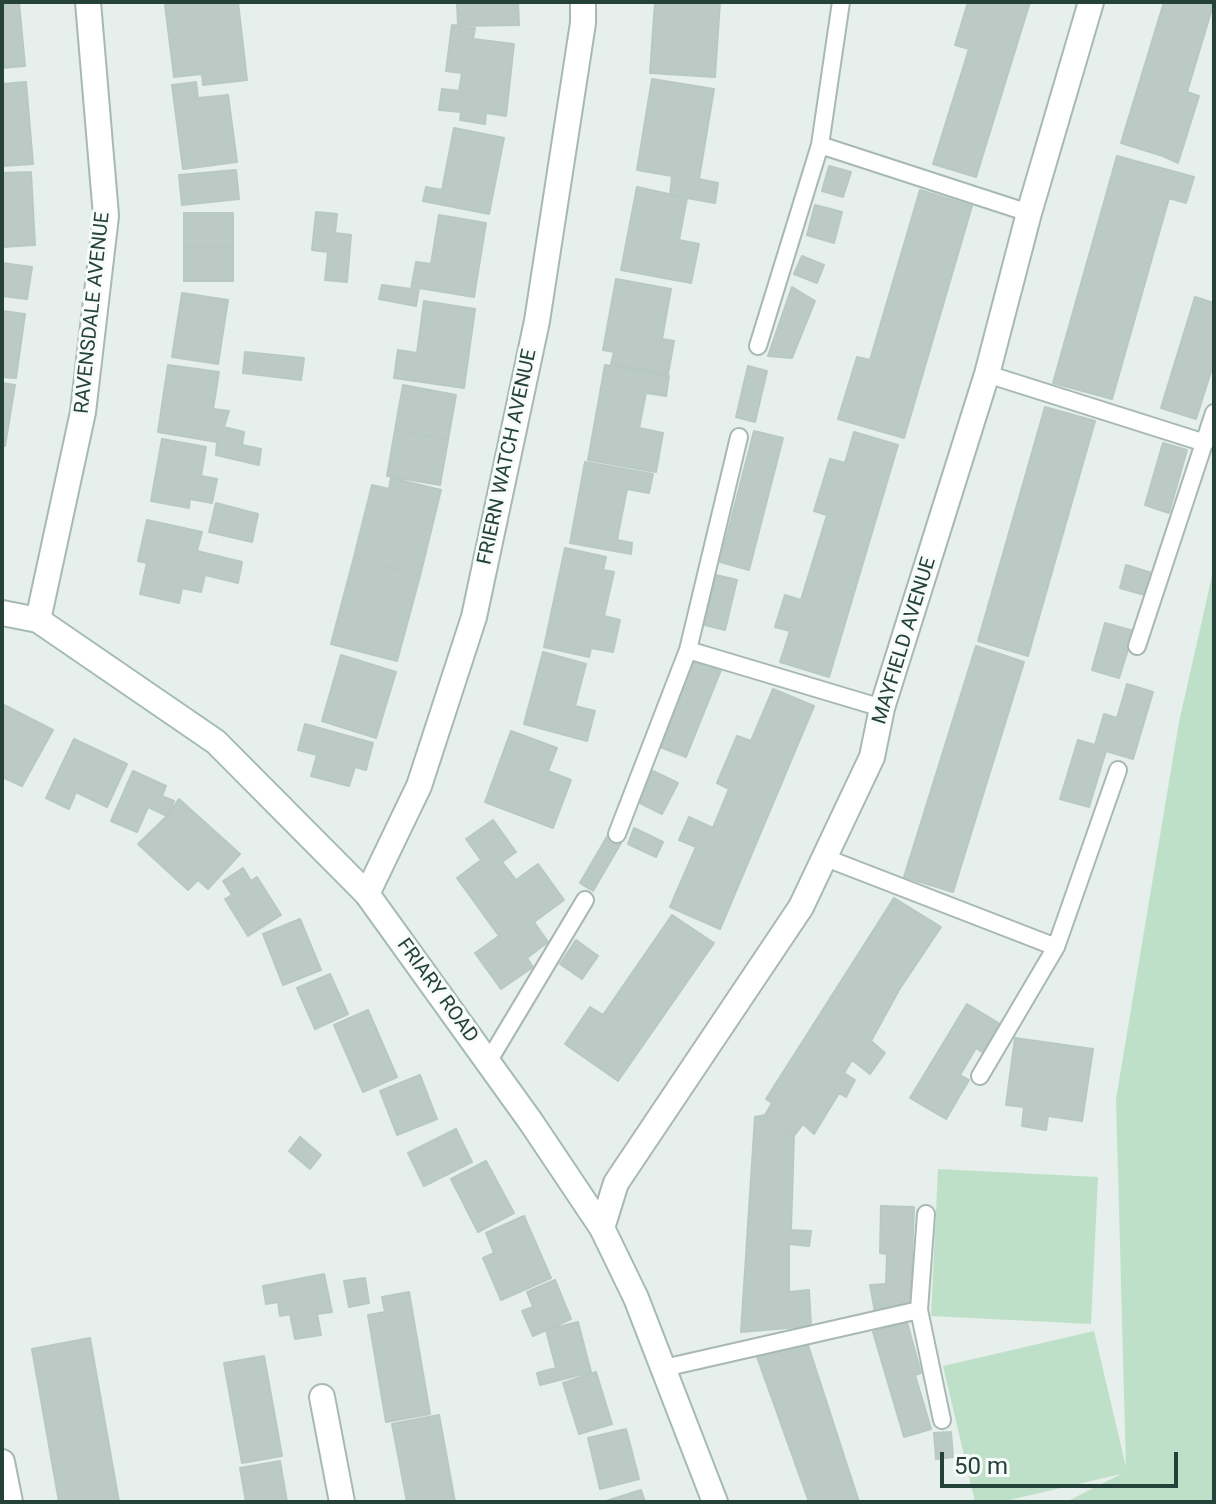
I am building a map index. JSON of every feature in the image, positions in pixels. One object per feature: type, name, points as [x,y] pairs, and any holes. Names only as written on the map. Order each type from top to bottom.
[{"type":"street","name":"RAVENSDALE AVENUE","points":[[38,620],[83,412],[106,216],[88,2]]},
{"type":"street","name":"FRIERN WATCH AVENUE","points":[[367,894],[419,786],[474,617],[537,321],[583,23],[583,2]]},
{"type":"street","name":"MAYFIELD AVENUE","points":[[602,1228],[616,1183],[801,907],[872,757],[882,708],[987,374],[1029,213],[1091,2]]},
{"type":"street","name":"FRIARY ROAD","points":[[2,613],[38,620],[216,742],[367,894],[602,1228],[636,1298],[715,1502]]},
{"type":"street","points":[[322,1397],[342,1502]]},
{"type":"street","points":[[2,1462],[10,1502]]},
{"type":"lane","points":[[758,346],[820,145],[841,2]]},
{"type":"lane","points":[[820,145],[1029,213]]},
{"type":"lane","points":[[987,374],[1205,443]]},
{"type":"lane","points":[[1137,646],[1214,413]]},
{"type":"lane","points":[[617,834],[688,650],[739,437]]},
{"type":"lane","points":[[688,650],[882,708]]},
{"type":"lane","points":[[980,1076],[1056,947],[1118,770]]},
{"type":"lane","points":[[826,858],[1056,947]]},
{"type":"lane","points":[[488,1062],[585,900]]},
{"type":"lane","points":[[926,1214],[919,1310],[942,1420]]},
{"type":"lane","points":[[664,1368],[919,1310]]},
{"type":"green space","points":[[1214,567],[1214,1502],[1066,1502],[1121,1474],[1001,1502],[975,1502],[943,1366],[1094,1331],[1126,1467],[1116,1099],[1179,722]]},
{"type":"green space","points":[[938,1169],[1098,1177],[1091,1324],[931,1316]]},
{"type":"building","points":[[2,2],[19,2],[25,66],[2,68]]},
{"type":"building","points":[[238,2],[247,80],[203,85],[202,74],[174,77],[165,5]]},
{"type":"building","points":[[457,2],[518,2],[519,25],[458,26]]},
{"type":"building","points":[[655,2],[720,2],[715,77],[650,73]]},
{"type":"building","points":[[968,2],[1030,2],[976,177],[933,164],[969,49],[955,45]]},
{"type":"building","points":[[1164,2],[1214,2],[1187,92],[1199,96],[1178,163],[1121,143]]},
{"type":"building","points":[[452,25],[475,28],[473,39],[514,44],[506,116],[486,113],[485,124],[460,120],[461,112],[439,110],[442,89],[459,91],[462,73],[446,71]]},
{"type":"building","points":[[652,79],[714,89],[699,179],[718,183],[715,203],[670,195],[672,176],[637,170]]},
{"type":"building","points":[[26,82],[33,164],[2,166],[2,84]]},
{"type":"building","points":[[196,82],[198,98],[228,95],[237,162],[183,169],[172,85]]},
{"type":"building","points":[[454,128],[504,138],[489,214],[423,201],[426,187],[442,190]]},
{"type":"building","points":[[1117,156],[1194,177],[1186,203],[1169,198],[1112,399],[1053,383]]},
{"type":"building","points":[[829,166],[851,172],[843,197],[822,191]]},
{"type":"building","points":[[236,170],[239,199],[182,205],[179,175]]},
{"type":"building","points":[[31,172],[35,245],[2,247],[2,173]]},
{"type":"building","points":[[637,187],[687,198],[679,240],[699,244],[691,283],[621,270]]},
{"type":"building","points":[[920,190],[972,206],[904,438],[838,419],[857,357],[870,360]]},
{"type":"building","points":[[815,205],[842,212],[834,243],[807,235]]},
{"type":"building","points":[[316,212],[337,214],[335,233],[351,235],[347,282],[325,280],[328,252],[312,250]]},
{"type":"building","points":[[184,213],[233,213],[233,247],[184,247]]},
{"type":"building","points":[[439,215],[486,223],[474,297],[419,288],[416,306],[379,299],[382,285],[411,289],[416,262],[431,264]]},
{"type":"building","points":[[184,247],[233,247],[233,281],[184,281]]},
{"type":"building","points":[[802,256],[824,265],[817,283],[794,274]]},
{"type":"building","points":[[2,263],[32,267],[27,299],[2,296]]},
{"type":"building","points":[[616,279],[671,289],[662,339],[674,341],[668,374],[611,364],[614,352],[603,350]]},
{"type":"building","points":[[792,287],[815,301],[792,358],[768,356]]},
{"type":"building","points":[[182,293],[228,300],[218,364],[172,357]]},
{"type":"building","points":[[1195,297],[1214,303],[1214,362],[1196,419],[1161,408]]},
{"type":"building","points":[[424,301],[475,309],[464,388],[394,378],[398,350],[417,353]]},
{"type":"building","points":[[2,311],[25,314],[16,378],[2,377]]},
{"type":"building","points":[[245,352],[304,358],[301,380],[243,373]]},
{"type":"building","points":[[168,365],[219,372],[213,409],[229,411],[224,427],[244,432],[242,445],[261,449],[259,465],[216,455],[217,442],[158,432]]},
{"type":"building","points":[[605,365],[669,376],[666,396],[646,393],[639,428],[663,433],[656,472],[588,460]]},
{"type":"building","points":[[748,366],[767,371],[755,422],[736,417]]},
{"type":"building","points":[[2,383],[15,385],[5,446],[2,446]]},
{"type":"building","points":[[403,385],[456,395],[448,440],[395,430]]},
{"type":"building","points":[[1045,407],[1095,421],[1028,656],[978,641]]},
{"type":"building","points":[[395,430],[448,440],[440,485],[387,476]]},
{"type":"building","points":[[754,431],[783,438],[749,570],[720,562]]},
{"type":"building","points":[[854,432],[898,445],[829,677],[780,662],[790,631],[775,627],[785,595],[801,600],[827,515],[814,511],[830,459],[845,463]]},
{"type":"building","points":[[162,439],[206,447],[201,476],[217,479],[212,503],[190,499],[189,508],[151,501]]},
{"type":"building","points":[[1163,443],[1187,450],[1169,513],[1145,505]]},
{"type":"building","points":[[585,462],[653,474],[649,493],[627,489],[617,540],[632,543],[631,554],[570,543]]},
{"type":"building","points":[[391,478],[441,490],[420,576],[354,557],[372,485],[389,489]]},
{"type":"building","points":[[216,503],[258,514],[252,542],[209,532]]},
{"type":"building","points":[[147,520],[202,532],[197,551],[242,562],[238,583],[205,575],[201,592],[182,588],[179,603],[140,594],[147,563],[138,561]]},
{"type":"building","points":[[565,548],[606,557],[603,570],[614,572],[604,616],[620,620],[613,652],[591,648],[589,657],[544,647]]},
{"type":"building","points":[[354,557],[420,576],[397,661],[331,644]]},
{"type":"building","points":[[1126,565],[1155,574],[1148,596],[1120,588]]},
{"type":"building","points":[[716,575],[737,580],[725,630],[705,625]]},
{"type":"building","points":[[1105,623],[1134,631],[1119,678],[1092,670]]},
{"type":"building","points":[[976,646],[1024,662],[953,892],[904,877]]},
{"type":"building","points":[[543,652],[586,664],[575,706],[595,711],[587,741],[524,724]]},
{"type":"building","points":[[341,655],[396,672],[376,738],[322,721]]},
{"type":"building","points":[[694,659],[721,670],[686,757],[660,747]]},
{"type":"building","points":[[1127,684],[1153,692],[1133,759],[1106,751],[1089,807],[1060,799],[1078,740],[1095,745],[1104,714],[1117,718]]},
{"type":"building","points":[[773,689],[814,706],[720,929],[670,907],[696,847],[679,840],[689,817],[713,828],[729,789],[717,783],[737,736],[751,741]]},
{"type":"building","points":[[2,704],[53,730],[22,786],[2,777]]},
{"type":"building","points":[[305,724],[373,743],[366,770],[355,767],[349,786],[311,776],[317,755],[298,750]]},
{"type":"building","points":[[511,731],[557,748],[548,771],[571,780],[553,828],[485,802]]},
{"type":"building","points":[[74,739],[127,764],[107,807],[76,792],[69,809],[46,798]]},
{"type":"building","points":[[133,771],[166,786],[162,796],[174,801],[167,816],[148,807],[137,832],[111,821]]},
{"type":"building","points":[[653,771],[678,783],[662,814],[638,802]]},
{"type":"building","points":[[179,799],[240,854],[208,889],[198,880],[188,890],[138,844],[167,816]]},
{"type":"building","points":[[493,820],[516,852],[502,862],[516,880],[538,864],[564,900],[534,922],[548,942],[527,958],[533,967],[501,989],[475,953],[499,936],[457,878],[481,860],[466,839]]},
{"type":"building","points":[[634,828],[663,842],[656,857],[628,844]]},
{"type":"building","points":[[608,835],[621,843],[593,891],[580,883]]},
{"type":"building","points":[[243,868],[251,881],[257,877],[281,915],[248,936],[225,899],[232,895],[223,881]]},
{"type":"building","points":[[894,898],[941,927],[899,990],[871,1041],[885,1053],[870,1074],[852,1060],[844,1073],[855,1080],[846,1097],[839,1093],[814,1134],[803,1124],[794,1136],[765,1115],[772,1103],[766,1099]]},
{"type":"building","points":[[672,915],[714,943],[618,1081],[565,1044],[590,1007],[603,1015]]},
{"type":"building","points":[[300,919],[321,970],[283,985],[263,934]]},
{"type":"building","points":[[576,940],[598,956],[582,979],[560,964]]},
{"type":"building","points":[[330,974],[348,1014],[315,1029],[297,988]]},
{"type":"building","points":[[967,1004],[1005,1027],[988,1056],[976,1048],[960,1075],[969,1080],[946,1119],[910,1098]]},
{"type":"building","points":[[368,1010],[397,1077],[363,1092],[334,1025]]},
{"type":"building","points":[[1015,1038],[1093,1049],[1082,1121],[1048,1116],[1046,1130],[1022,1126],[1024,1107],[1006,1105]]},
{"type":"building","points":[[420,1075],[437,1119],[397,1135],[380,1091]]},
{"type":"building","points":[[765,1115],[794,1136],[791,1230],[811,1231],[809,1246],[789,1244],[789,1292],[809,1290],[811,1326],[741,1332],[755,1117]]},
{"type":"building","points":[[456,1129],[472,1162],[424,1186],[408,1153]]},
{"type":"building","points":[[300,1137],[321,1155],[310,1169],[289,1151]]},
{"type":"building","points":[[486,1161],[514,1213],[478,1232],[451,1179]]},
{"type":"building","points":[[881,1206],[914,1207],[910,1305],[875,1312],[870,1285],[886,1284],[887,1254],[880,1253]]},
{"type":"building","points":[[524,1216],[551,1278],[501,1300],[483,1258],[494,1253],[486,1233]]},
{"type":"building","points":[[324,1274],[332,1312],[317,1314],[321,1335],[295,1339],[290,1314],[280,1316],[278,1302],[266,1304],[263,1286]]},
{"type":"building","points":[[365,1278],[369,1303],[349,1307],[344,1281]]},
{"type":"building","points":[[555,1280],[571,1319],[533,1336],[522,1311],[533,1307],[527,1292]]},
{"type":"building","points":[[409,1292],[430,1414],[386,1422],[368,1315],[385,1312],[382,1297]]},
{"type":"building","points":[[578,1322],[591,1372],[540,1385],[537,1373],[556,1368],[546,1330]]},
{"type":"building","points":[[907,1322],[921,1373],[915,1375],[931,1429],[904,1437],[873,1332]]},
{"type":"building","points":[[90,1338],[119,1502],[59,1502],[32,1349]]},
{"type":"building","points":[[808,1345],[859,1502],[809,1502],[756,1354]]},
{"type":"building","points":[[264,1356],[282,1456],[242,1463],[224,1363]]},
{"type":"building","points":[[596,1372],[612,1424],[579,1434],[563,1383]]},
{"type":"building","points":[[439,1415],[455,1502],[407,1502],[392,1424]]},
{"type":"building","points":[[626,1429],[639,1479],[600,1489],[588,1438]]},
{"type":"building","points":[[951,1432],[953,1457],[936,1459],[934,1433]]},
{"type":"building","points":[[280,1461],[287,1502],[246,1502],[240,1468]]},
{"type":"building","points":[[641,1490],[645,1502],[603,1502]]}]
